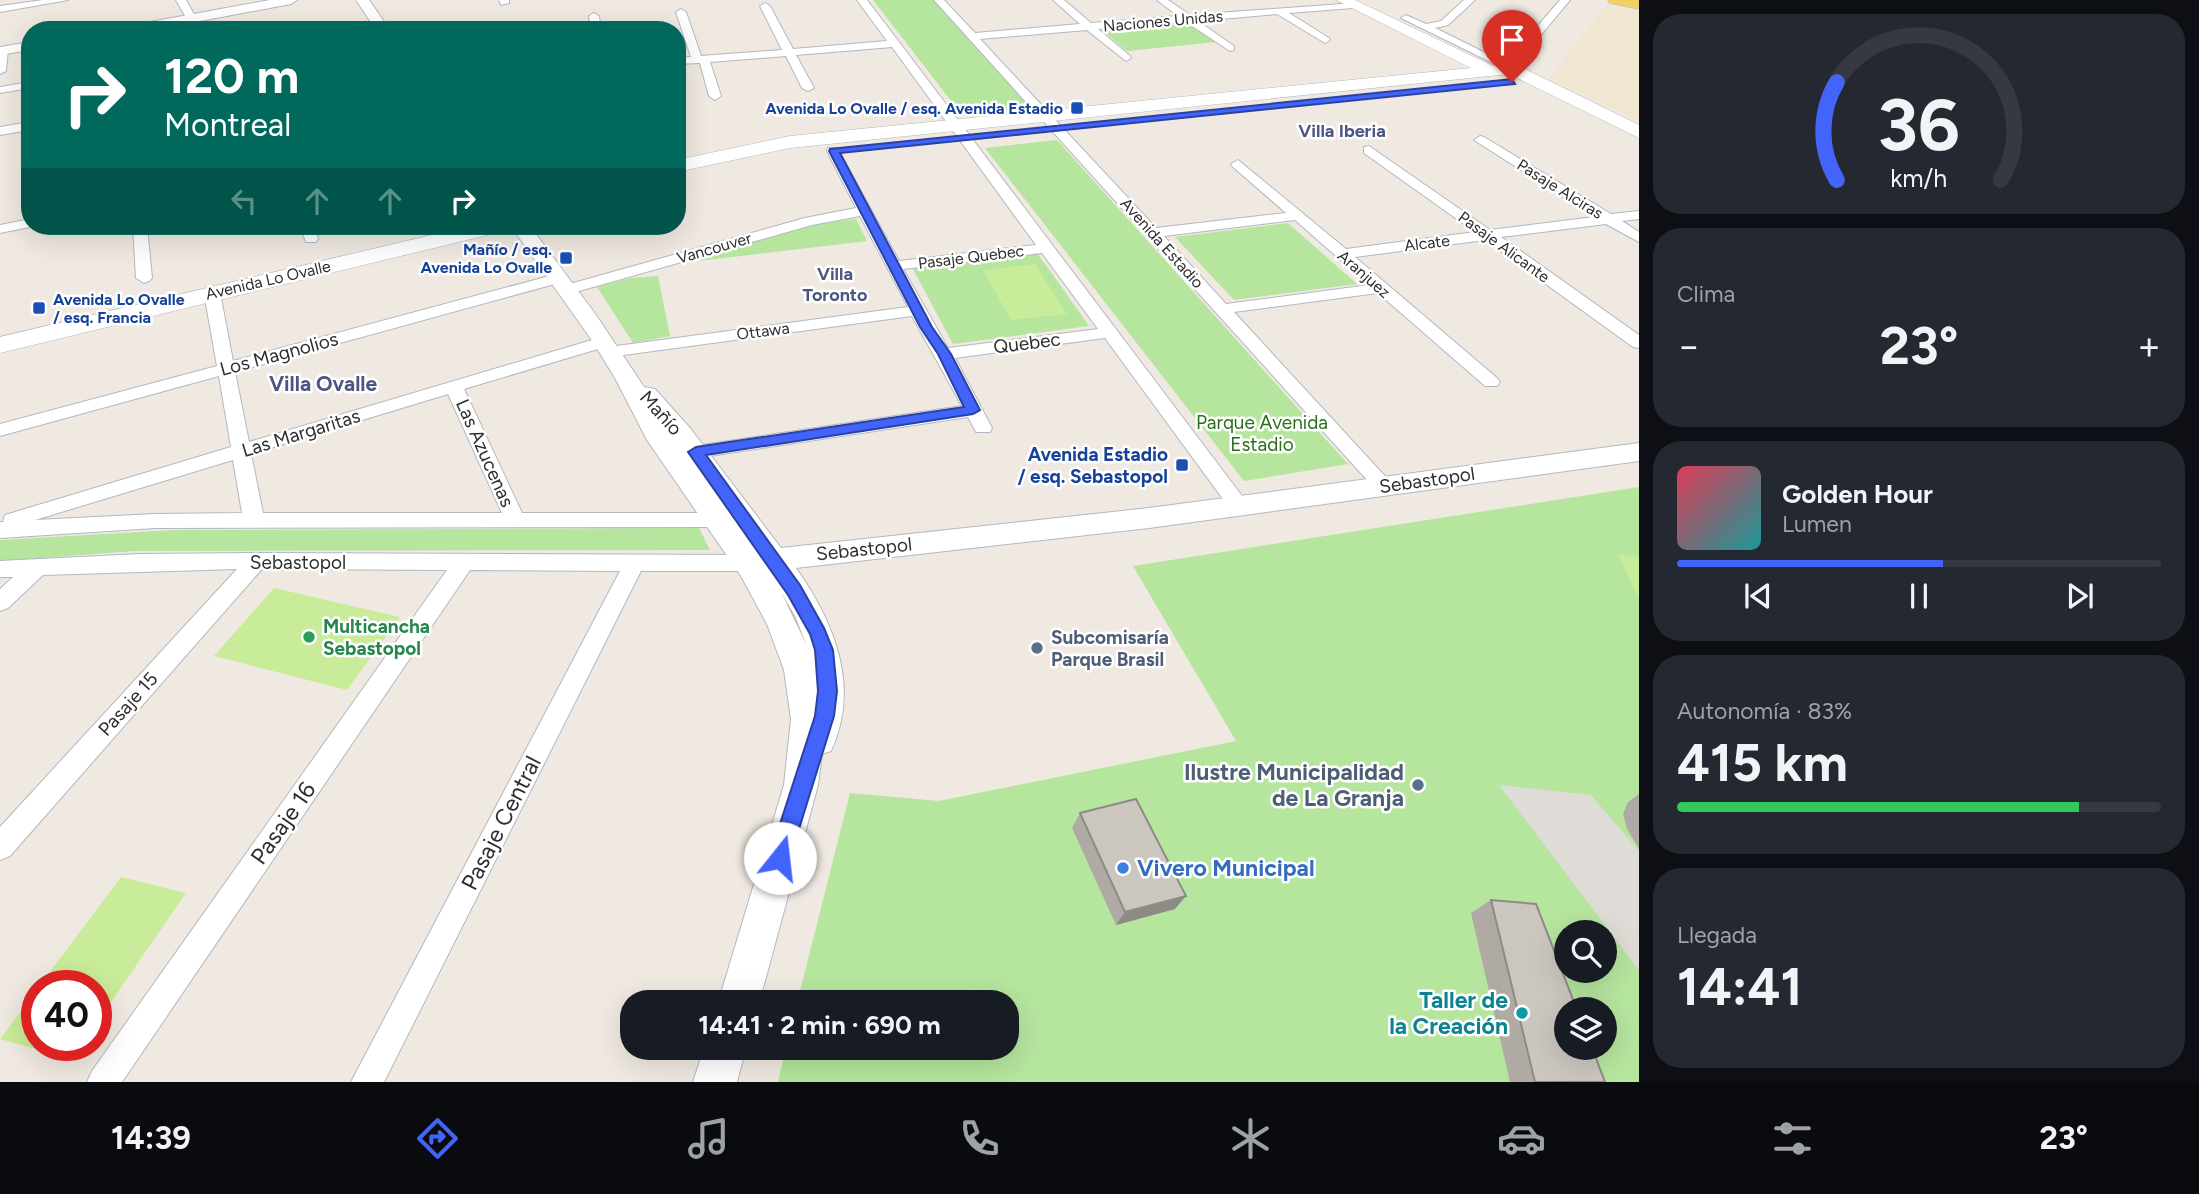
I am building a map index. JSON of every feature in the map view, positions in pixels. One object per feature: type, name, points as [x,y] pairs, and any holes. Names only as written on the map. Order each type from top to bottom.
[{"type":"main road","points":[[1616,0],[1639,4]]},
{"type":"main road","points":[[1348,3],[1490,71],[1532,79],[1639,132]]},
{"type":"main road","points":[[1052,122],[1490,71]]},
{"type":"main road","points":[[686,164],[780,144],[961,131],[1511,76],[1639,144]]},
{"type":"main road","points":[[686,177],[746,162],[961,131]]},
{"type":"main road","name":"Avenida Lo Ovalle","points":[[0,326],[386,235]]},
{"type":"main road","name":"Avenida Lo Ovalle","points":[[0,345],[458,235]]},
{"type":"street","points":[[0,9],[63,0]]},
{"type":"street","points":[[181,0],[192,21]]},
{"type":"street","points":[[205,21],[267,2],[290,0]]},
{"type":"street","points":[[362,0],[377,21]]},
{"type":"street","points":[[862,0],[1238,505]]},
{"type":"street","name":"Avenida Estadio","points":[[939,0],[1384,486]]},
{"type":"street","points":[[1058,0],[1126,58]]},
{"type":"street","points":[[1162,0],[1230,48]]},
{"type":"street","points":[[1426,27],[1444,23],[1470,0]]},
{"type":"street","points":[[1406,18],[1511,76],[1511,64],[1565,0]]},
{"type":"street","name":"Naciones Unidas","points":[[973,36],[1348,3]]},
{"type":"street","points":[[765,6],[808,88]]},
{"type":"street","points":[[1279,11],[1325,40]]},
{"type":"street","points":[[681,12],[685,21]]},
{"type":"street","points":[[594,16],[595,21]]},
{"type":"street","points":[[686,24],[715,96]]},
{"type":"street","points":[[686,60],[895,44]]},
{"type":"street","points":[[0,71],[2,50],[21,47]]},
{"type":"street","points":[[0,90],[21,86]]},
{"type":"street","points":[[0,131],[21,128]]},
{"type":"street","name":"Pasaje Alciras","points":[[1480,140],[1639,238]]},
{"type":"street","name":"Pasaje Alicante","points":[[1369,150],[1639,343]]},
{"type":"street","points":[[834,151],[917,311],[935,344],[944,354],[983,428]]},
{"type":"street","name":"Aranjuez","points":[[1238,164],[1490,382]]},
{"type":"street","name":"Vancouver","points":[[561,284],[810,221],[865,211]]},
{"type":"street","name":"Alcate","points":[[1341,254],[1639,215]]},
{"type":"street","points":[[1153,233],[1297,216]]},
{"type":"street","points":[[0,229],[21,225]]},
{"type":"street","points":[[141,235],[144,278]]},
{"type":"street","name":"Mañío","points":[[526,235],[626,377],[655,433],[715,520],[759,561]]},
{"type":"street","name":"Pasaje Quebec","points":[[894,266],[1047,247]]},
{"type":"street","name":"Los Magnolios","points":[[0,430],[226,368],[561,284]]},
{"type":"street","points":[[1222,309],[1380,288]]},
{"type":"street","points":[[212,293],[254,521]]},
{"type":"street","name":"Ottawa","points":[[605,347],[917,311]]},
{"type":"street","name":"Quebec","points":[[944,354],[1110,332]]},
{"type":"street","name":"Las Margaritas","points":[[0,524],[454,387],[605,347]]},
{"type":"street","name":"Mañío","points":[[626,377],[649,396],[696,452],[759,561],[802,678],[807,728],[801,785],[742,990]]},
{"type":"street","name":"Las Azucenas","points":[[454,387],[515,520]]},
{"type":"street","points":[[696,452],[973,410]]},
{"type":"street","name":"Sebastopol","points":[[0,569],[257,561],[634,564],[759,561],[1068,527],[1639,452]]},
{"type":"street","points":[[0,530],[114,522],[715,520]]},
{"type":"street","name":"Pasaje 15","points":[[0,846],[257,561]]},
{"type":"street","name":"Pasaje 16","points":[[103,1082],[463,564]]},
{"type":"street","name":"Pasaje Central","points":[[367,1082],[634,564]]},
{"type":"street","points":[[0,602],[39,566]]},
{"type":"street","points":[[715,1082],[721,1060]]},
{"type":"shaded area","points":[[1606,5],[1639,11],[1639,121],[1549,79]]},
{"type":"shaded area","points":[[1499,785],[1591,795],[1639,851],[1639,970],[1617,941],[1617,920],[1601,920]]},
{"type":"green space","points":[[873,0],[934,0],[1031,108],[962,115]]},
{"type":"green space","points":[[1192,23],[1217,42],[1127,51],[1103,31]]},
{"type":"green space","name":"Parque Avenida Estadio","points":[[1057,140],[1348,464],[1244,481],[985,148]]},
{"type":"green space","points":[[856,219],[867,241],[682,263],[812,224]]},
{"type":"green space","points":[[1288,223],[1357,284],[1234,300],[1175,237]]},
{"type":"green space","points":[[1038,254],[1089,326],[953,344],[913,269]]},
{"type":"green space","points":[[1035,264],[1067,314],[1011,320],[983,270]]},
{"type":"green space","points":[[658,276],[670,336],[633,343],[597,287],[631,278]]},
{"type":"green space","points":[[1639,487],[1639,1082],[778,1082],[783,1060],[1019,1060],[1019,990],[800,990],[850,793],[939,801],[1236,741],[1133,566]]},
{"type":"green space","points":[[699,528],[710,550],[135,551],[0,561],[0,540],[174,530]]},
{"type":"green space","points":[[1618,554],[1639,557],[1639,599]]},
{"type":"green space","name":"Multicancha Sebastopol","points":[[274,588],[400,617],[347,690],[214,656]]},
{"type":"green space","points":[[121,877],[186,893],[112,1001],[112,970],[51,970]]},
{"type":"green space","points":[[21,1011],[21,1045],[0,1039]]},
{"type":"building","name":"Vivero Municipal","points":[[1136,799],[1186,896],[1125,912],[1080,813]]},
{"type":"building","points":[[1491,900],[1536,904],[1554,951],[1554,983],[1567,983],[1572,997],[1554,997],[1554,1060],[1597,1060],[1605,1082],[1535,1082]]},
{"type":"place","name":"Avenida Lo Ovalle / esq. Avenida Estadio","points":[[1077,108]]},
{"type":"place","name":"Mañío / esq. Avenida Lo Ovalle","points":[[566,258]]},
{"type":"place","name":"Avenida Lo Ovalle / esq. Francia","points":[[39,308]]},
{"type":"place","name":"Avenida Estadio / esq. Sebastopol","points":[[1182,465]]},
{"type":"place","name":"Multicancha Sebastopol","points":[[309,637]]},
{"type":"place","name":"Subcomisaría Parque Brasil","points":[[1037,648]]},
{"type":"place","name":"Ilustre Municipalidad de La Granja","points":[[1418,785]]},
{"type":"place","name":"Vivero Municipal","points":[[1123,868]]},
{"type":"place","name":"Taller de la Creación","points":[[1522,1013]]},
{"type":"district","name":"Villa Iberia","points":[[1342,131]]},
{"type":"district","name":"Villa Toronto","points":[[835,284]]},
{"type":"district","name":"Villa Ovalle","points":[[323,383]]},
{"type":"route","points":[[780,858],[824,716],[827,691],[824,650],[818,633],[794,590],[731,505],[696,452],[973,410],[944,354],[935,344],[834,151],[1512,82]]}]
